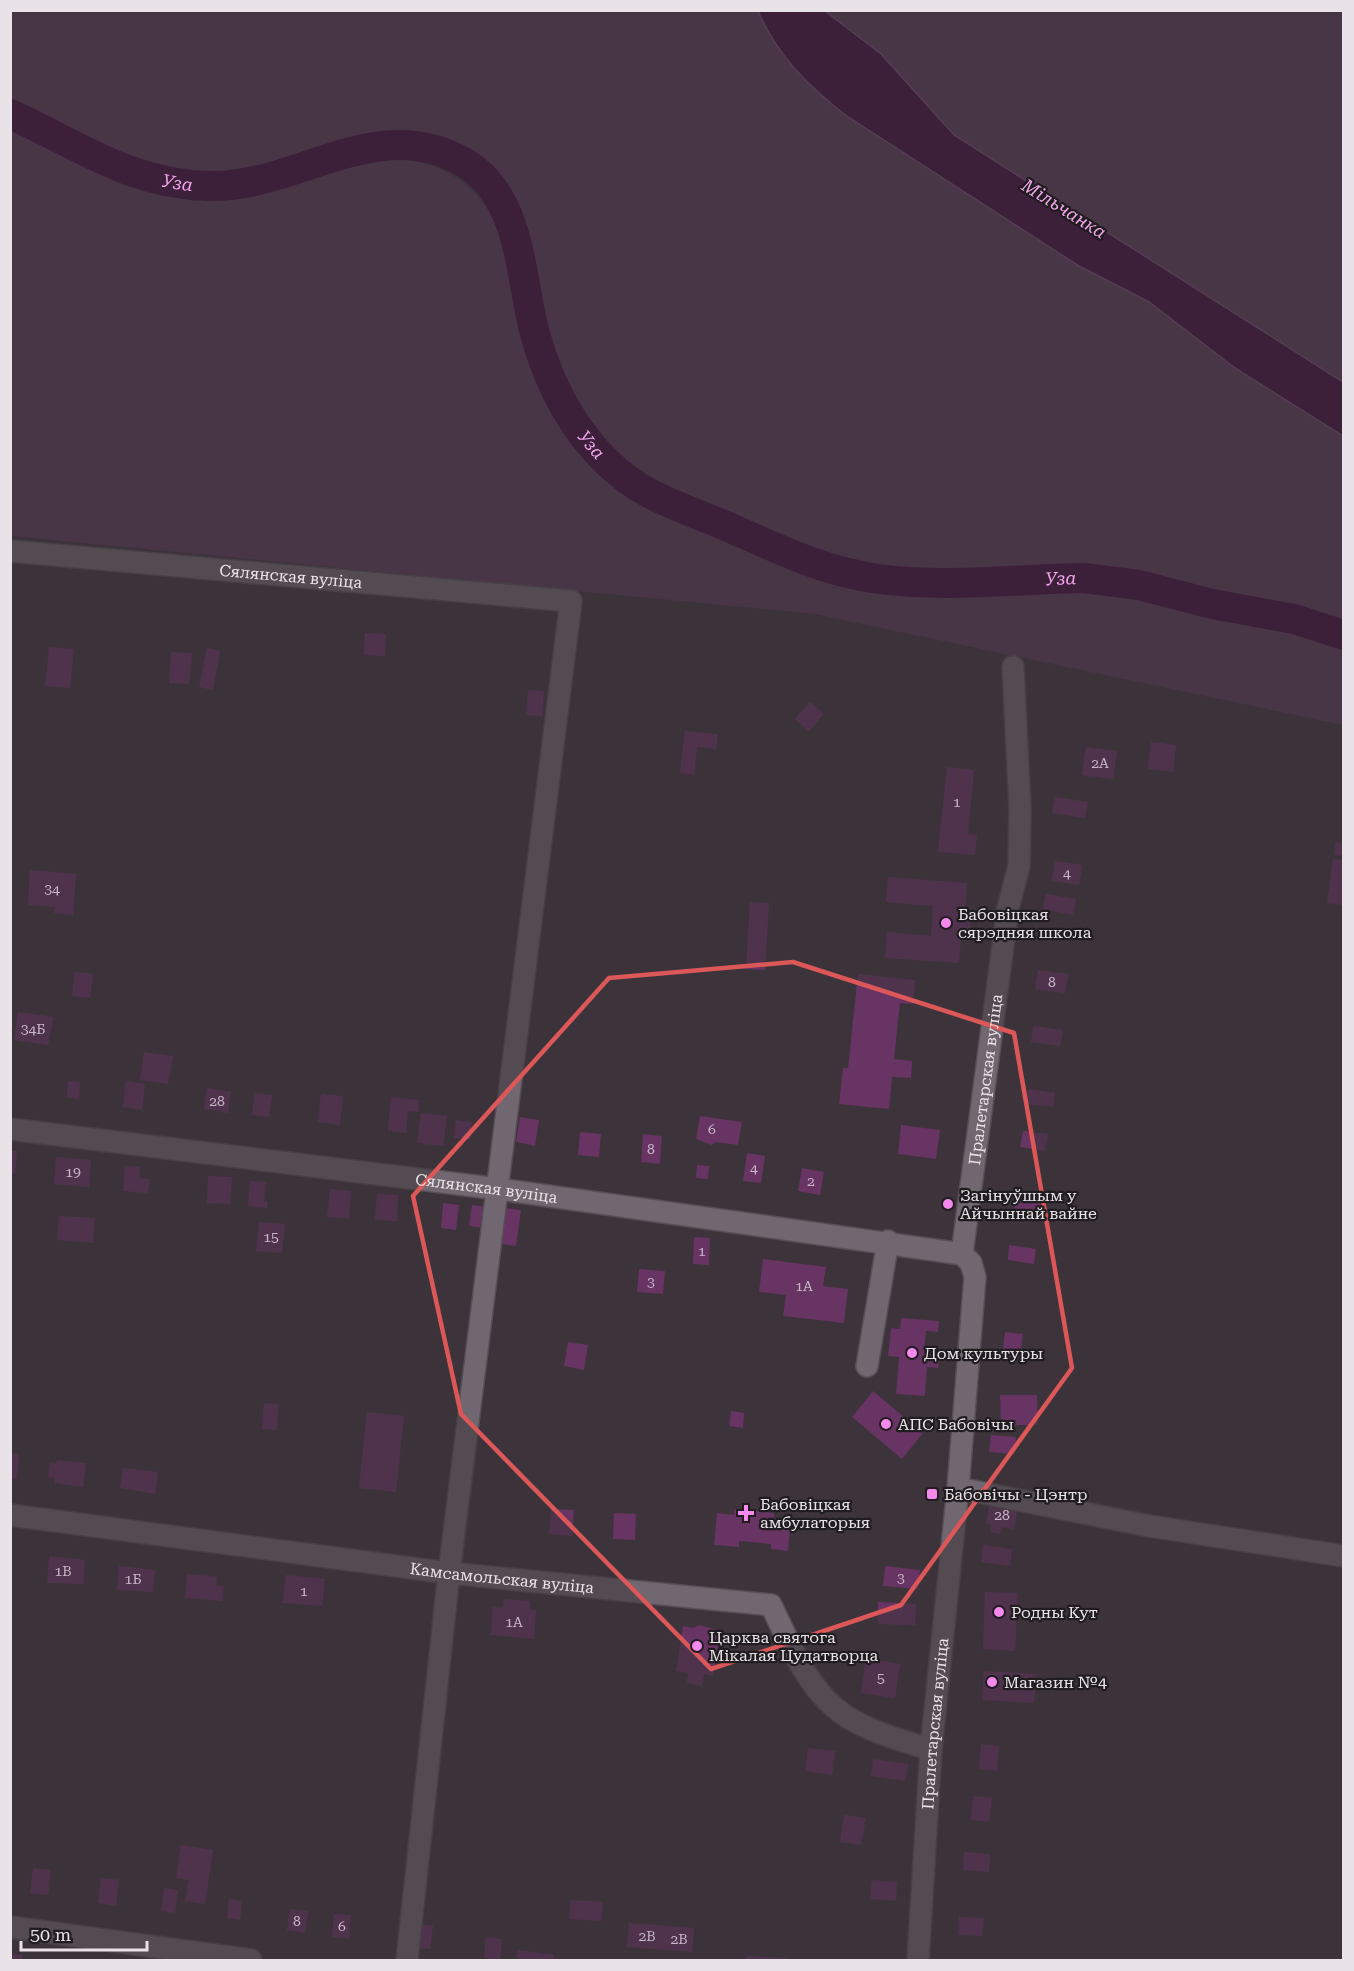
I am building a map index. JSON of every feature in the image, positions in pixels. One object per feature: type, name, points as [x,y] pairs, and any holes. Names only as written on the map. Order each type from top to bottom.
[{"type":"street","name":"Сялянская вуліца","points":[[10,551],[571,602],[499,1189]]},
{"type":"street","name":"Пралетарская вуліца","points":[[918,1960],[931,1750],[958,1488],[975,1277],[971,1263],[962,1254],[1008,908],[1019,866],[1020,809],[1013,667]]},
{"type":"street","name":"Сялянская вуліца","points":[[10,1129],[499,1189],[888,1241],[962,1254]]},
{"type":"street","points":[[407,1960],[449,1573],[499,1189]]},
{"type":"street","points":[[867,1366],[888,1241]]},
{"type":"street","points":[[958,1488],[1149,1526],[1344,1556]]},
{"type":"street","name":"Камсамольская вуліца","points":[[10,1515],[449,1573],[771,1605],[812,1683],[835,1708],[877,1732],[931,1750]]},
{"type":"street","points":[[10,1927],[251,1960]]},
{"type":"highlighted area","points":[[793,962],[1014,1033],[1072,1368],[901,1605],[711,1669],[461,1414],[413,1196],[609,978]]},
{"type":"shaded area","points":[[10,11],[1343,11],[1343,725],[815,614],[11,536],[11,126],[117,182],[163,196],[186,199],[249,196],[359,164],[381,160],[404,160],[426,164],[448,173],[467,186],[492,217],[500,234],[518,314],[535,369],[560,421],[597,467],[613,481],[647,503],[823,581],[829,559],[654,484],[627,466],[602,442],[580,413],[556,363],[545,329],[518,213],[495,173],[478,159],[438,142],[381,135],[353,138],[267,165],[222,173],[199,173],[150,163],[102,145],[11,102]]},
{"type":"water","name":"Мільчанка","points":[[758,11],[825,11],[881,54],[954,135],[1343,382],[1343,436],[1235,368],[1149,302],[1079,266],[848,117],[796,70],[775,42]]},
{"type":"building","points":[[365,633],[386,634],[385,656],[364,655]]},
{"type":"building","points":[[49,647],[74,649],[70,688],[45,686]]},
{"type":"building","points":[[207,648],[220,651],[213,690],[199,687]]},
{"type":"building","points":[[171,652],[192,653],[189,684],[169,683]]},
{"type":"building","points":[[528,690],[544,691],[542,716],[526,715]]},
{"type":"building","points":[[810,702],[824,714],[809,731],[795,719]]},
{"type":"building","points":[[685,731],[718,734],[716,749],[697,747],[694,775],[680,773]]},
{"type":"building","points":[[1151,742],[1176,745],[1173,772],[1148,769]]},
{"type":"building","points":[[1086,747],[1117,751],[1113,779],[1082,775]]},
{"type":"building","points":[[947,767],[974,770],[968,834],[977,835],[975,855],[938,852]]},
{"type":"building","points":[[1055,797],[1088,802],[1085,818],[1052,813]]},
{"type":"building","points":[[1336,842],[1344,843],[1344,856],[1334,855]]},
{"type":"building","points":[[1333,859],[1344,860],[1344,905],[1327,903]]},
{"type":"building","points":[[1055,861],[1082,865],[1079,885],[1052,881]]},
{"type":"building","points":[[30,870],[76,874],[73,915],[54,913],[55,907],[28,905]]},
{"type":"building","points":[[888,877],[967,883],[965,916],[972,917],[970,929],[962,929],[959,963],[885,958],[887,932],[931,936],[933,906],[886,902]]},
{"type":"building","points":[[1046,894],[1076,899],[1073,915],[1043,909]]},
{"type":"building","points":[[750,902],[769,903],[765,970],[746,969]]},
{"type":"building","points":[[1038,970],[1068,974],[1065,993],[1035,989]]},
{"type":"building","points":[[75,972],[93,974],[90,998],[72,996]]},
{"type":"building","points":[[858,974],[915,980],[913,1004],[900,1003],[894,1059],[912,1061],[911,1078],[892,1077],[889,1109],[839,1104],[843,1068],[848,1068]]},
{"type":"building","points":[[18,1012],[53,1017],[48,1045],[14,1040]]},
{"type":"building","points":[[1033,1026],[1063,1030],[1060,1046],[1031,1042]]},
{"type":"building","points":[[144,1052],[173,1056],[168,1084],[140,1080]]},
{"type":"building","points":[[68,1081],[80,1082],[79,1099],[67,1097]]},
{"type":"building","points":[[126,1081],[145,1084],[142,1110],[123,1107]]},
{"type":"building","points":[[207,1088],[231,1092],[228,1113],[204,1109]]},
{"type":"building","points":[[1028,1089],[1055,1093],[1053,1107],[1026,1104]]},
{"type":"building","points":[[255,1093],[272,1095],[269,1117],[252,1115]]},
{"type":"building","points":[[321,1094],[343,1096],[340,1125],[318,1122]]},
{"type":"building","points":[[391,1097],[419,1100],[418,1112],[408,1111],[406,1133],[388,1131]]},
{"type":"building","points":[[421,1113],[447,1116],[443,1146],[417,1143]]},
{"type":"building","points":[[700,1116],[742,1122],[738,1145],[715,1142],[712,1145],[696,1139]]},
{"type":"building","points":[[520,1117],[539,1120],[535,1146],[516,1142]]},
{"type":"building","points":[[456,1120],[472,1122],[470,1139],[454,1138]]},
{"type":"building","points":[[901,1125],[940,1130],[936,1159],[898,1154]]},
{"type":"building","points":[[1023,1131],[1048,1134],[1045,1151],[1020,1147]]},
{"type":"building","points":[[580,1132],[601,1134],[599,1157],[578,1155]]},
{"type":"building","points":[[643,1134],[662,1136],[660,1164],[641,1162]]},
{"type":"building","points":[[10,1151],[17,1151],[15,1174],[10,1174]]},
{"type":"building","points":[[747,1153],[765,1156],[761,1183],[743,1181]]},
{"type":"building","points":[[56,1157],[91,1160],[89,1187],[54,1184]]},
{"type":"building","points":[[697,1165],[709,1166],[708,1179],[696,1178]]},
{"type":"building","points":[[125,1166],[140,1167],[139,1178],[150,1179],[148,1193],[123,1191]]},
{"type":"building","points":[[802,1168],[824,1172],[820,1195],[798,1191]]},
{"type":"building","points":[[208,1176],[232,1177],[230,1204],[207,1203]]},
{"type":"building","points":[[250,1181],[266,1182],[264,1201],[267,1201],[267,1208],[248,1206]]},
{"type":"building","points":[[330,1189],[351,1191],[349,1219],[327,1217]]},
{"type":"building","points":[[377,1194],[398,1195],[397,1221],[375,1220]]},
{"type":"building","points":[[1016,1195],[1041,1198],[1039,1215],[1014,1212]]},
{"type":"building","points":[[443,1203],[459,1205],[456,1230],[441,1228]]},
{"type":"building","points":[[472,1205],[488,1207],[485,1228],[469,1226]]},
{"type":"building","points":[[506,1208],[521,1210],[516,1246],[501,1244]]},
{"type":"building","points":[[59,1216],[95,1218],[93,1243],[57,1240]]},
{"type":"building","points":[[259,1222],[285,1224],[282,1253],[256,1251]]},
{"type":"building","points":[[694,1237],[710,1238],[709,1265],[693,1264]]},
{"type":"building","points":[[1009,1245],[1036,1249],[1034,1264],[1008,1260]]},
{"type":"building","points":[[763,1259],[826,1267],[823,1286],[848,1289],[844,1323],[783,1316],[786,1295],[759,1292]]},
{"type":"building","points":[[639,1269],[665,1271],[663,1294],[637,1292]]},
{"type":"building","points":[[901,1318],[939,1321],[938,1332],[926,1331],[924,1353],[940,1355],[938,1368],[927,1367],[925,1396],[896,1394],[899,1357],[888,1356],[891,1328],[900,1329]]},
{"type":"building","points":[[1005,1332],[1023,1334],[1020,1358],[1002,1356]]},
{"type":"building","points":[[568,1342],[588,1345],[584,1370],[564,1366]]},
{"type":"building","points":[[873,1391],[923,1433],[902,1459],[852,1417]]},
{"type":"building","points":[[1000,1395],[1037,1395],[1038,1425],[1001,1425]]},
{"type":"building","points":[[264,1403],[278,1404],[277,1430],[262,1429]]},
{"type":"building","points":[[731,1411],[744,1413],[743,1428],[729,1426]]},
{"type":"building","points":[[367,1412],[404,1416],[396,1492],[359,1488]]},
{"type":"building","points":[[991,1435],[1016,1437],[1015,1454],[989,1452]]},
{"type":"building","points":[[10,1453],[19,1454],[17,1479],[10,1478]]},
{"type":"building","points":[[57,1460],[86,1463],[83,1487],[55,1483],[55,1478],[48,1477],[50,1463],[56,1464]]},
{"type":"building","points":[[123,1468],[158,1472],[155,1494],[120,1488]]},
{"type":"building","points":[[990,1501],[1018,1506],[1014,1529],[1001,1527],[1000,1534],[990,1532],[991,1524],[986,1524]]},
{"type":"building","points":[[551,1509],[574,1510],[572,1536],[549,1534]]},
{"type":"building","points":[[735,1509],[774,1513],[774,1519],[791,1520],[788,1551],[771,1549],[771,1544],[739,1541],[739,1547],[714,1545],[717,1513],[734,1515]]},
{"type":"building","points":[[614,1513],[636,1514],[635,1540],[613,1539]]},
{"type":"building","points":[[983,1545],[1012,1549],[1010,1566],[981,1562]]},
{"type":"building","points":[[49,1556],[85,1560],[83,1584],[47,1583]]},
{"type":"building","points":[[119,1566],[155,1570],[153,1592],[117,1590]]},
{"type":"building","points":[[885,1566],[920,1570],[918,1589],[883,1586]]},
{"type":"building","points":[[187,1574],[217,1577],[216,1586],[224,1586],[222,1601],[185,1598]]},
{"type":"building","points":[[286,1575],[325,1579],[322,1606],[283,1603]]},
{"type":"building","points":[[985,1592],[1018,1593],[1015,1651],[983,1649]]},
{"type":"building","points":[[504,1599],[530,1601],[530,1609],[536,1610],[534,1639],[491,1635],[493,1607],[503,1608]]},
{"type":"building","points":[[878,1602],[916,1604],[915,1625],[878,1624]]},
{"type":"building","points":[[699,1625],[720,1631],[713,1676],[704,1674],[702,1686],[687,1683],[688,1673],[676,1671],[683,1626],[693,1628]]},
{"type":"building","points":[[866,1658],[900,1664],[895,1698],[861,1693]]},
{"type":"building","points":[[984,1671],[1036,1674],[1034,1703],[982,1700]]},
{"type":"building","points":[[981,1744],[999,1746],[997,1771],[979,1769]]},
{"type":"building","points":[[808,1748],[835,1751],[832,1775],[805,1771]]},
{"type":"building","points":[[873,1759],[908,1764],[905,1781],[871,1776]]},
{"type":"building","points":[[973,1796],[992,1798],[989,1822],[971,1820]]},
{"type":"building","points":[[844,1815],[866,1818],[861,1845],[840,1842]]},
{"type":"building","points":[[181,1845],[213,1850],[205,1904],[185,1901],[189,1880],[176,1878]]},
{"type":"building","points":[[964,1852],[990,1854],[989,1872],[963,1870]]},
{"type":"building","points":[[33,1868],[51,1870],[48,1895],[30,1893]]},
{"type":"building","points":[[101,1878],[119,1880],[116,1906],[98,1903]]},
{"type":"building","points":[[872,1880],[897,1882],[896,1901],[870,1899]]},
{"type":"building","points":[[164,1888],[178,1890],[175,1913],[161,1911]]},
{"type":"building","points":[[229,1899],[242,1901],[240,1920],[227,1918]]},
{"type":"building","points":[[571,1900],[603,1902],[601,1921],[569,1919]]},
{"type":"building","points":[[290,1909],[308,1911],[305,1933],[287,1930]]},
{"type":"building","points":[[334,1914],[351,1915],[349,1939],[332,1937]]},
{"type":"building","points":[[959,1917],[984,1918],[982,1936],[958,1935]]},
{"type":"building","points":[[629,1923],[694,1928],[692,1952],[627,1947]]},
{"type":"building","points":[[418,1924],[433,1926],[430,1949],[415,1948]]},
{"type":"building","points":[[486,1937],[502,1939],[500,1959],[484,1958]]},
{"type":"building","points":[[518,1950],[554,1955],[553,1960],[517,1960]]},
{"type":"building","points":[[10,1954],[22,1955],[22,1960],[10,1960]]},
{"type":"building","points":[[747,1956],[787,1958],[786,1960],[747,1960]]},
{"type":"waterway","name":"Уза","points":[[10,114],[129,171],[180,184],[208,186],[241,184],[368,148],[400,145],[432,149],[465,163],[483,177],[497,195],[508,216],[521,262],[529,308],[541,354],[562,401],[590,444],[627,479],[649,493],[805,560],[860,576],[904,582],[955,583],[1084,578],[1139,585],[1212,604],[1294,619],[1344,635]]},
{"type":"place","name":"Бабовіцкая сярэдняя школа","points":[[946,923]]},
{"type":"place","name":"Загінуўшым у Айчыннай вайне","points":[[948,1204]]},
{"type":"place","name":"Дом культуры","points":[[912,1353]]},
{"type":"place","name":"АПС Бабовічы","points":[[886,1424]]},
{"type":"place","name":"Бабовічы - Цэнтр","points":[[932,1494]]},
{"type":"place","name":"Бабовіцкая амбулаторыя","points":[[746,1513]]},
{"type":"place","name":"Родны Кут","points":[[999,1612]]},
{"type":"place","name":"Царква святога Мікалая Цудатворца","points":[[697,1646]]},
{"type":"place","name":"Магазин №4","points":[[992,1682]]}]
